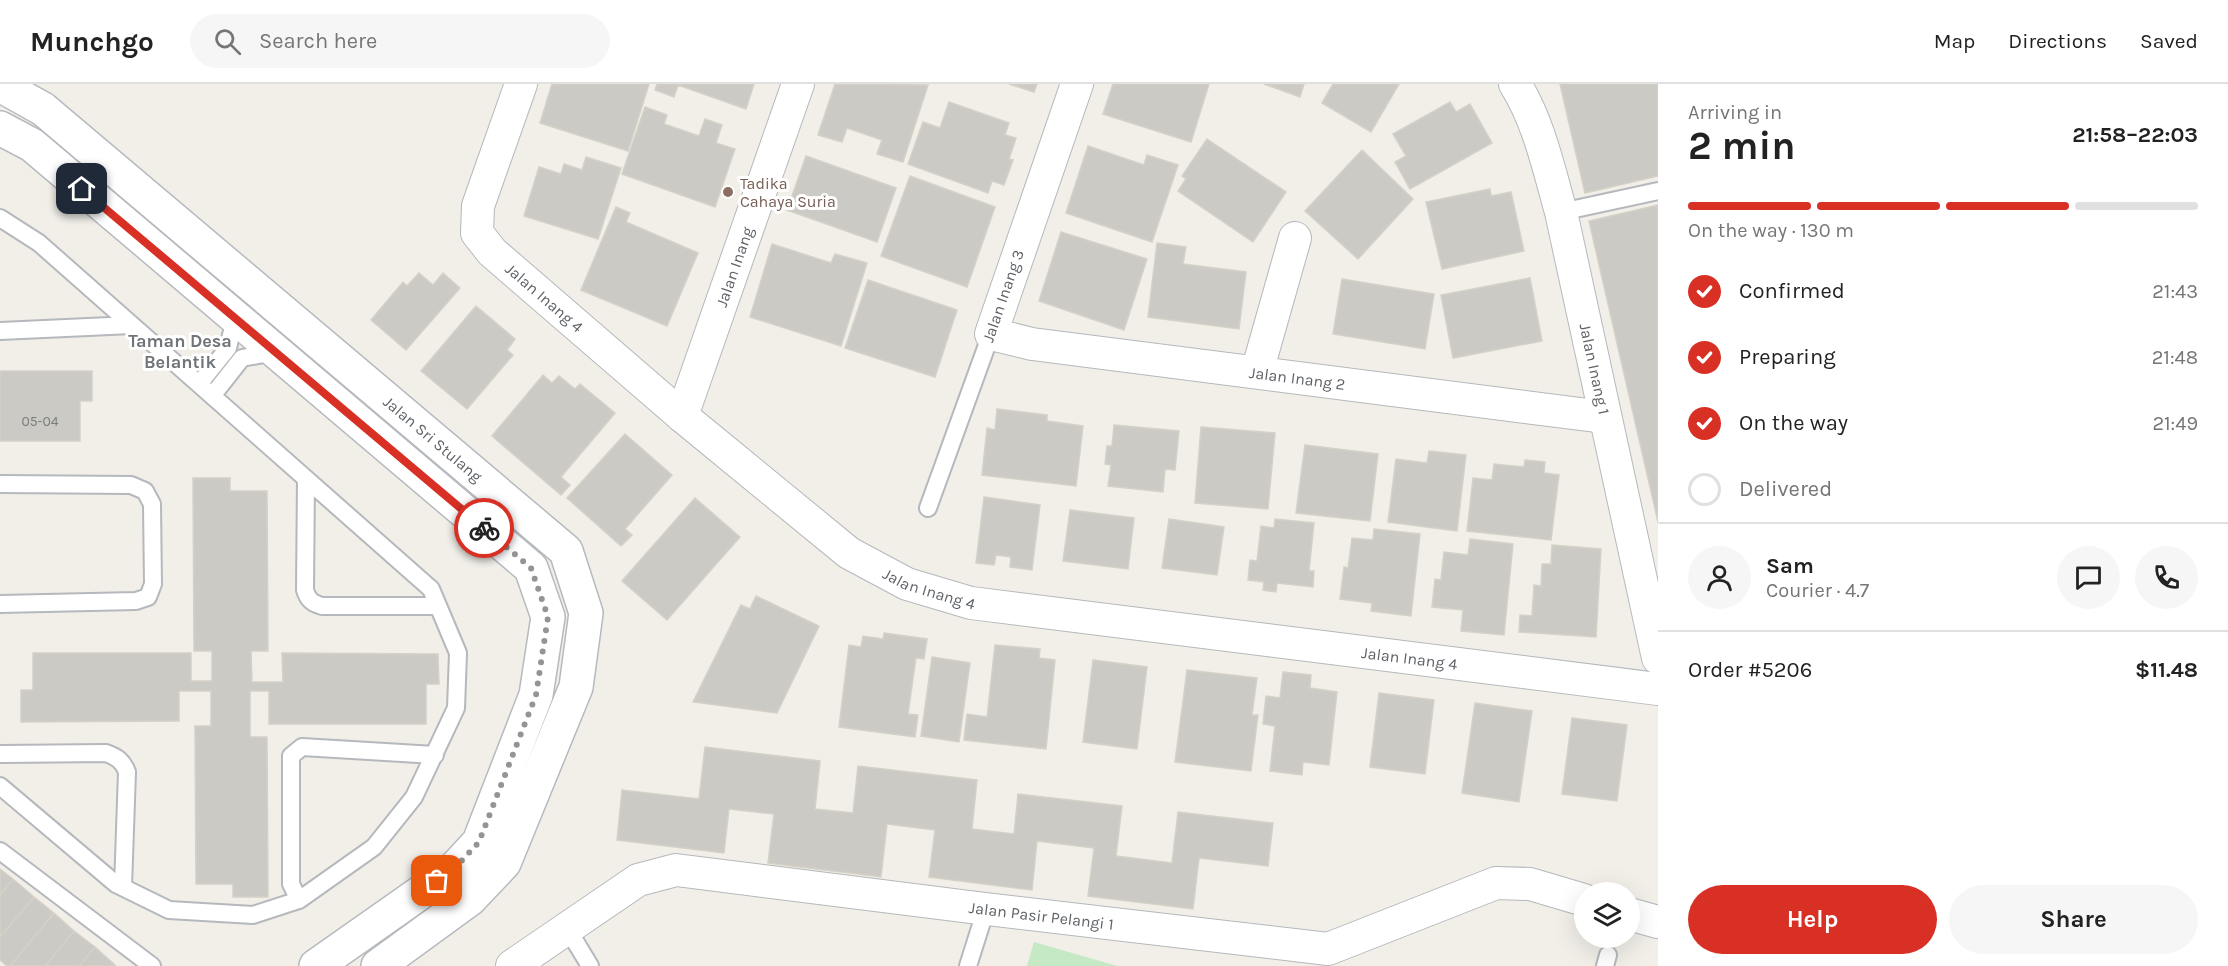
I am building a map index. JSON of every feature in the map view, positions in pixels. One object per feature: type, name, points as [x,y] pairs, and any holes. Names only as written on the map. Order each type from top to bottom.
[{"type":"street","name":"Jalan Inang 4","points":[[521,84],[478,206],[477,233],[492,252],[682,416],[849,553],[907,584],[971,603],[1658,688]]},
{"type":"street","name":"Jalan Inang","points":[[682,416],[798,84]]},
{"type":"street","name":"Jalan Inang 3","points":[[991,334],[1077,84]]},
{"type":"street","name":"Jalan Inang 1","points":[[1515,84],[1523,97],[1543,151],[1562,212],[1604,417],[1652,599],[1658,658]]},
{"type":"street","name":"Jalan Sri Stulang","points":[[0,85],[43,108],[566,551],[586,613],[576,687],[504,863],[470,899],[378,966]]},
{"type":"street","points":[[0,128],[32,145],[531,568],[548,617],[536,695],[479,842],[454,869],[316,966]]},
{"type":"street","points":[[1257,372],[1294,238]]},
{"type":"street","name":"Jalan Inang 2","points":[[991,334],[1032,344],[1604,417]]},
{"type":"street","name":"Jalan Pasir Pelangi 1","points":[[512,966],[638,880],[675,870],[986,909],[1326,957],[1496,883],[1530,884],[1574,897]]},
{"type":"street","points":[[1640,917],[1658,922]]},
{"type":"lane","points":[[1562,212],[1658,191]]},
{"type":"lane","points":[[0,218],[39,243],[431,589],[459,653],[456,708],[414,797],[374,847],[299,900],[253,915],[169,910],[123,887],[0,786]]},
{"type":"lane","points":[[199,384],[228,348],[235,318]]},
{"type":"lane","points":[[0,331],[132,325]]},
{"type":"lane","name":"Jalan Inang 3","points":[[928,508],[991,334]]},
{"type":"lane","points":[[212,396],[242,358],[274,352]]},
{"type":"lane","points":[[306,479],[305,590],[308,598],[314,604],[322,606],[438,606]]},
{"type":"lane","points":[[0,484],[131,485],[145,491],[152,504],[153,584],[148,597],[136,601],[0,604]]},
{"type":"lane","points":[[299,900],[291,884],[291,756],[302,747],[435,755]]},
{"type":"lane","points":[[0,754],[106,753],[116,756],[124,763],[127,772],[123,887]]},
{"type":"lane","points":[[0,851],[152,966]]},
{"type":"lane","points":[[968,966],[986,909]]},
{"type":"lane","points":[[567,928],[590,966]]},
{"type":"green space","points":[[1034,942],[1117,966],[1027,966]]},
{"type":"building","points":[[552,84],[649,84],[628,151],[540,123]]},
{"type":"building","points":[[657,84],[754,84],[746,109],[678,85],[674,97],[655,90]]},
{"type":"building","points":[[835,84],[928,85],[903,162],[877,154],[882,140],[847,128],[842,142],[818,135]]},
{"type":"building","points":[[1009,84],[1037,84],[1034,92]]},
{"type":"building","points":[[1113,84],[1209,84],[1191,142],[1103,114]]},
{"type":"building","points":[[1264,84],[1304,84],[1300,97]]},
{"type":"building","points":[[1333,84],[1399,84],[1371,132],[1322,103]]},
{"type":"building","points":[[1560,84],[1658,84],[1658,176],[1585,193]]},
{"type":"building","points":[[949,102],[1009,123],[1005,135],[1016,138],[1009,159],[1013,160],[1004,185],[992,181],[988,193],[908,164],[923,122],[940,128]]},
{"type":"building","points":[[1450,102],[1456,112],[1470,104],[1492,143],[1410,189],[1395,162],[1406,156],[1393,134]]},
{"type":"building","points":[[645,107],[667,115],[664,124],[699,136],[705,119],[722,125],[716,143],[735,149],[715,207],[622,174]]},
{"type":"building","points":[[1207,139],[1286,192],[1253,242],[1178,191],[1186,179],[1182,176]]},
{"type":"building","points":[[1088,146],[1144,165],[1147,155],[1178,165],[1152,242],[1066,213]]},
{"type":"building","points":[[1362,150],[1413,199],[1358,259],[1305,211]]},
{"type":"building","points":[[806,156],[896,188],[877,242],[787,210]]},
{"type":"building","points":[[586,157],[621,168],[598,239],[524,216],[539,167],[561,174],[564,164],[582,170]]},
{"type":"building","points":[[910,176],[995,207],[967,287],[881,256]]},
{"type":"building","points":[[1490,189],[1491,196],[1511,192],[1524,251],[1442,269],[1426,202]]},
{"type":"building","points":[[1658,205],[1658,522],[1589,221]]},
{"type":"building","points":[[616,207],[630,213],[626,222],[698,253],[667,326],[581,290]]},
{"type":"building","points":[[1061,232],[1147,259],[1124,330],[1039,301]]},
{"type":"building","points":[[1157,243],[1186,247],[1183,264],[1246,272],[1239,329],[1148,317]]},
{"type":"building","points":[[772,244],[831,263],[835,254],[867,263],[841,346],[750,317]]},
{"type":"building","points":[[419,273],[433,285],[443,273],[460,288],[406,350],[371,320],[403,282],[407,286]]},
{"type":"building","points":[[1530,278],[1542,341],[1453,358],[1441,295]]},
{"type":"building","points":[[1342,279],[1434,294],[1425,349],[1333,334]]},
{"type":"building","points":[[868,280],[957,310],[935,377],[845,348]]},
{"type":"building","points":[[476,306],[515,339],[507,350],[513,355],[467,409],[421,371]]},
{"type":"building","points":[[0,371],[92,371],[92,401],[80,401],[80,441],[0,441]]},
{"type":"building","points":[[543,375],[552,383],[559,376],[575,389],[580,384],[615,413],[561,477],[570,485],[561,495],[492,436]]},
{"type":"building","points":[[997,409],[1047,415],[1047,421],[1083,426],[1076,486],[982,475],[987,428],[995,430]]},
{"type":"building","points":[[1114,425],[1179,431],[1175,470],[1165,469],[1163,492],[1108,486],[1111,465],[1105,464],[1107,446],[1112,446]]},
{"type":"building","points":[[1201,427],[1275,433],[1268,509],[1195,503]]},
{"type":"building","points":[[625,434],[672,475],[625,529],[632,535],[621,546],[567,498]]},
{"type":"building","points":[[1305,445],[1378,454],[1370,521],[1296,513]]},
{"type":"building","points":[[1429,451],[1466,455],[1457,531],[1388,522],[1396,459],[1427,463]]},
{"type":"building","points":[[1525,460],[1545,462],[1544,473],[1559,475],[1551,540],[1467,531],[1473,478],[1492,480],[1494,464],[1524,467]]},
{"type":"building","points":[[193,478],[230,478],[230,491],[267,491],[268,651],[251,651],[252,682],[283,682],[282,653],[438,654],[439,684],[426,684],[426,724],[269,724],[269,691],[250,691],[250,737],[267,737],[268,897],[233,897],[233,884],[196,884],[195,726],[211,726],[211,691],[179,691],[179,721],[21,722],[21,690],[33,690],[33,653],[191,653],[191,681],[212,681],[212,651],[194,651]]},
{"type":"building","points":[[984,497],[1040,505],[1032,570],[1010,567],[1011,557],[996,555],[994,565],[976,563]]},
{"type":"building","points":[[695,498],[740,537],[667,620],[622,581]]},
{"type":"building","points":[[1070,510],[1134,518],[1128,569],[1063,561]]},
{"type":"building","points":[[1169,519],[1224,527],[1217,575],[1162,568]]},
{"type":"building","points":[[1275,519],[1314,523],[1309,571],[1314,571],[1313,587],[1277,583],[1276,592],[1263,590],[1264,582],[1248,580],[1250,560],[1257,561],[1261,526],[1274,528]]},
{"type":"building","points":[[1374,529],[1420,534],[1411,616],[1371,611],[1372,603],[1340,599],[1344,567],[1348,568],[1352,538],[1373,540]]},
{"type":"building","points":[[1470,539],[1513,544],[1504,635],[1461,631],[1463,610],[1432,607],[1435,579],[1441,580],[1444,552],[1468,555]]},
{"type":"building","points":[[1552,545],[1601,549],[1596,637],[1519,632],[1520,615],[1532,616],[1534,585],[1541,586],[1542,564],[1551,564]]},
{"type":"building","points":[[756,596],[819,626],[777,713],[693,702],[741,605],[750,609]]},
{"type":"building","points":[[884,633],[927,639],[924,659],[916,658],[908,714],[918,715],[915,737],[839,727],[849,645],[861,647],[863,636],[883,639]]},
{"type":"building","points":[[995,645],[1040,649],[1039,658],[1055,660],[1046,749],[964,740],[967,714],[987,717]]},
{"type":"building","points":[[932,657],[970,663],[959,742],[921,736]]},
{"type":"building","points":[[1093,660],[1147,667],[1137,749],[1083,742]]},
{"type":"building","points":[[1187,670],[1257,678],[1252,715],[1258,715],[1251,771],[1175,762]]},
{"type":"building","points":[[1283,672],[1311,675],[1310,688],[1337,692],[1329,765],[1303,762],[1302,775],[1270,771],[1275,726],[1263,724],[1266,696],[1280,698]]},
{"type":"building","points":[[1379,693],[1434,700],[1425,774],[1370,767]]},
{"type":"building","points":[[1475,703],[1532,711],[1519,802],[1462,793]]},
{"type":"building","points":[[1572,718],[1627,725],[1617,801],[1562,794]]},
{"type":"building","points":[[705,747],[820,761],[815,809],[853,813],[858,766],[977,780],[972,829],[1014,834],[1018,794],[1122,806],[1116,856],[1172,863],[1178,812],[1273,823],[1268,866],[1199,858],[1193,909],[1088,896],[1094,848],[1037,841],[1032,890],[929,877],[935,830],[887,824],[881,877],[768,863],[774,814],[729,809],[724,853],[617,840],[622,790],[699,799]]},
{"type":"building","points":[[0,869],[13,879],[0,895]]},
{"type":"building","points":[[13,879],[34,897],[0,937],[0,895]]},
{"type":"building","points":[[34,897],[54,913],[10,966],[7,966],[0,960],[0,937]]},
{"type":"building","points":[[54,913],[74,931],[45,966],[10,966]]},
{"type":"building","points":[[74,931],[95,947],[79,966],[45,966]]},
{"type":"building","points":[[95,947],[115,965],[79,966]]},
{"type":"way so far","points":[[437,881],[454,869],[479,842],[536,695],[548,617],[531,568],[484,528]]},
{"type":"place","name":"Tadika Cahaya Suria","points":[[728,192]]},
{"type":"district","name":"Taman Desa Belantik","points":[[180,351]]},
{"type":"route","points":[[82,189],[484,528]]}]
